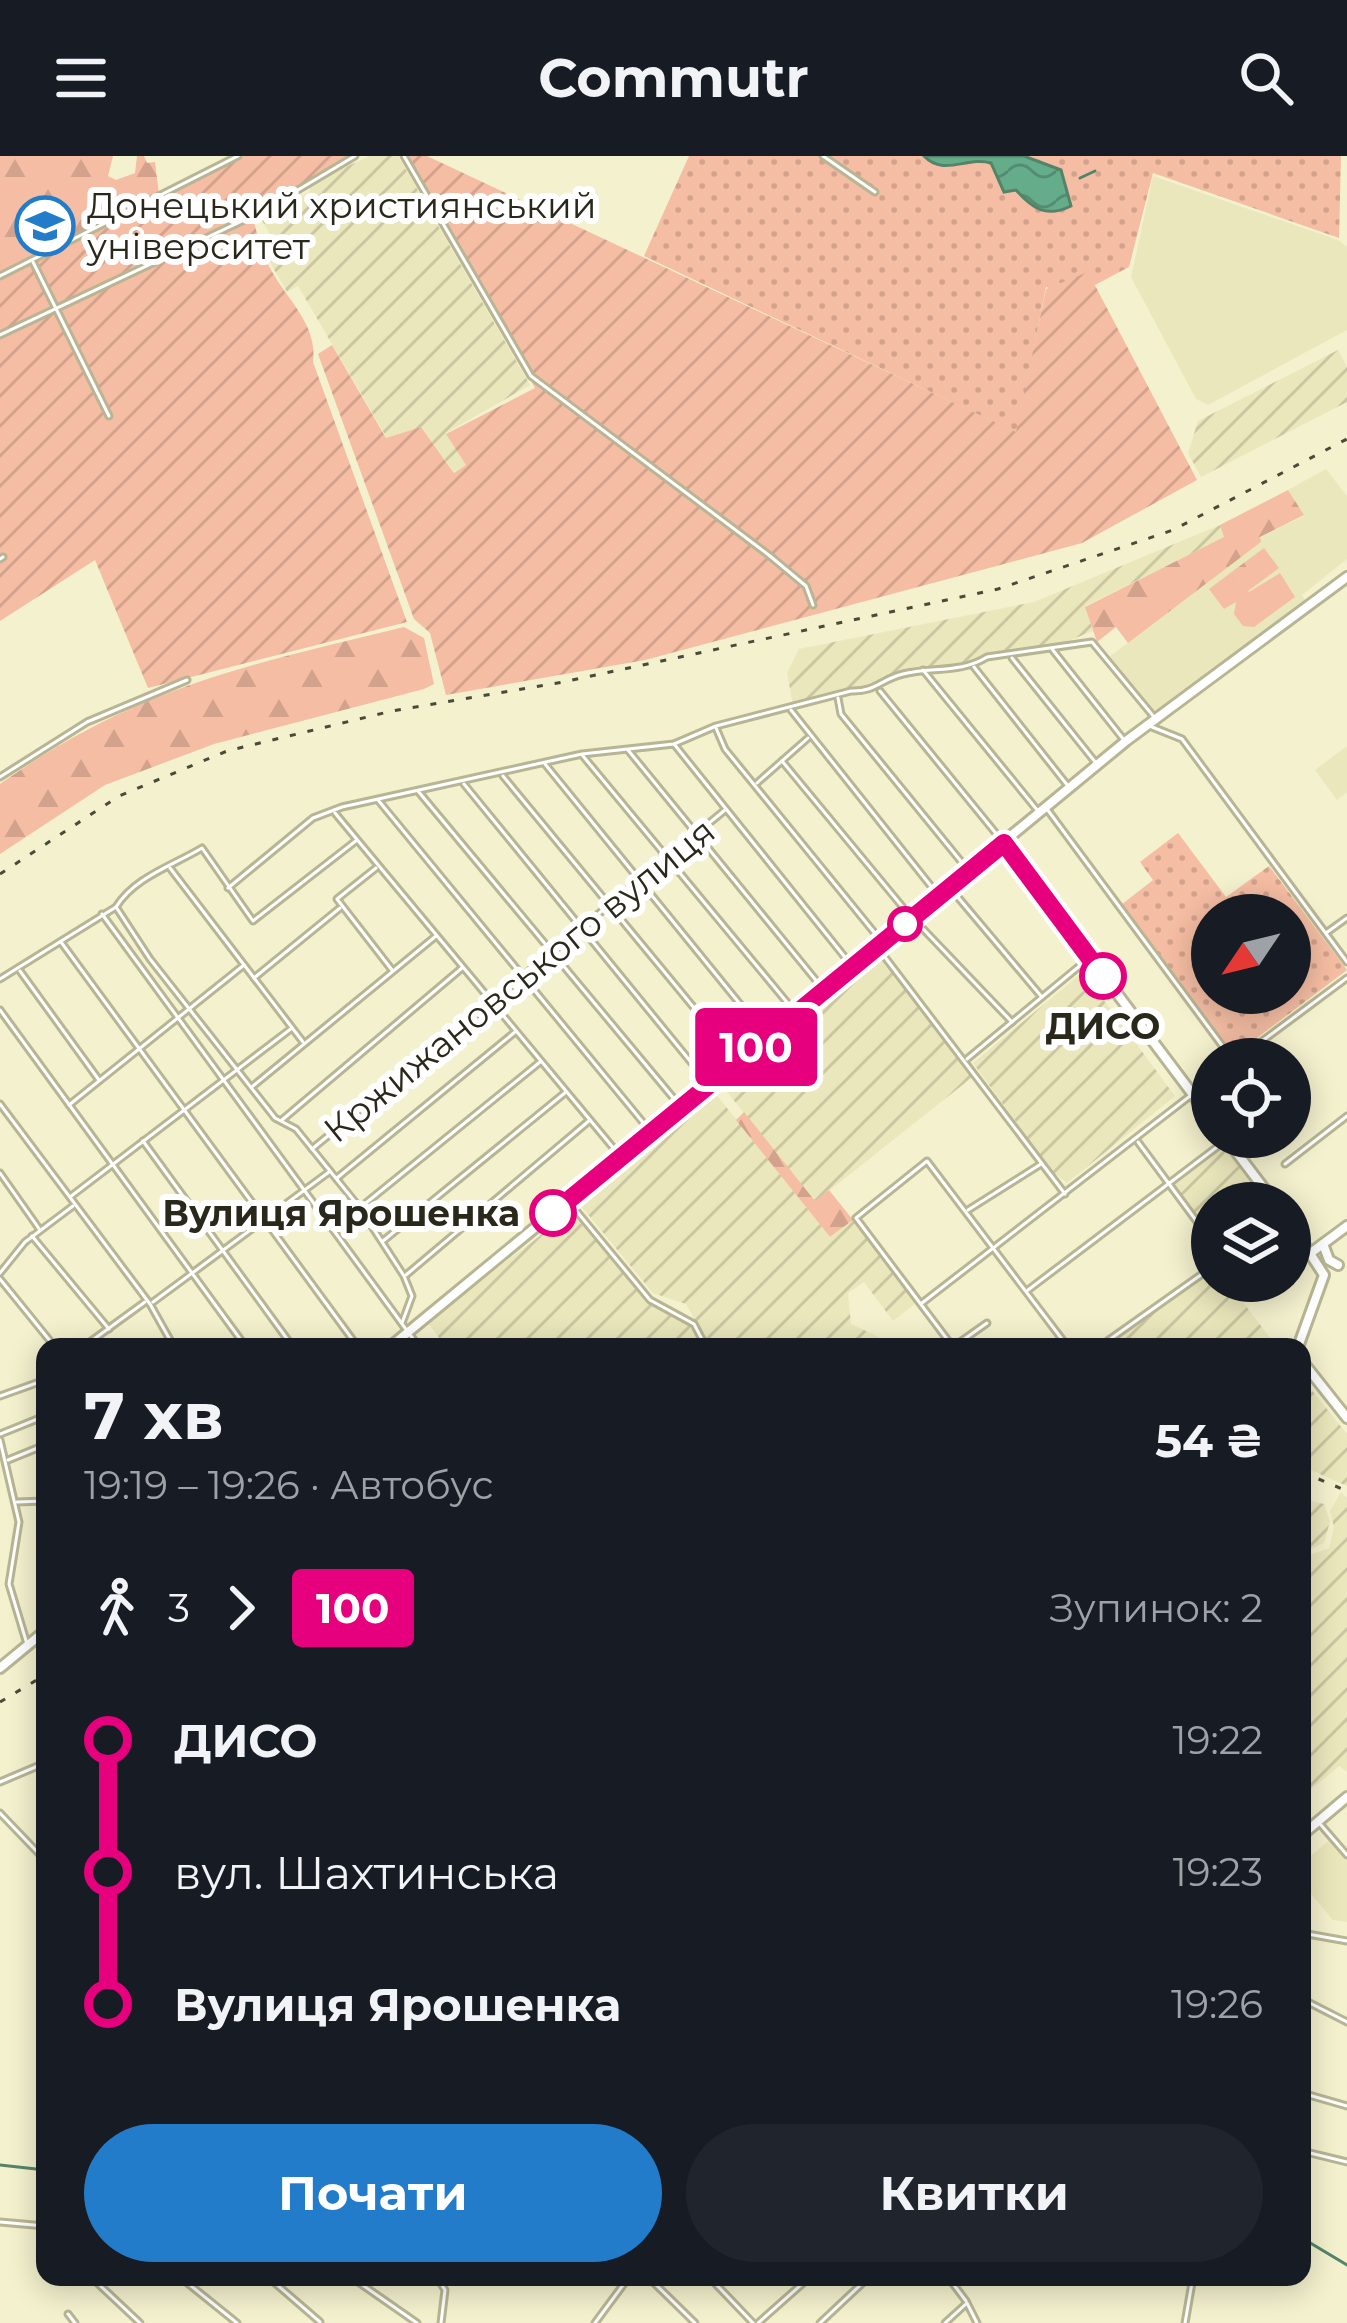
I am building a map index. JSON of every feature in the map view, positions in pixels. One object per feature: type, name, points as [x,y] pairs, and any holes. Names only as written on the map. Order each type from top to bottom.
[{"type":"main road","points":[[397,1338],[1097,764],[1347,577]]},
{"type":"main road","points":[[1004,843],[1191,1093]]},
{"type":"main road","points":[[1241,1158],[1259,1182]]},
{"type":"main road","points":[[1324,1275],[1312,1252],[1347,1226]]},
{"type":"main road","points":[[1323,1244],[1329,1260],[1342,1262]]},
{"type":"main road","points":[[1301,1338],[1324,1275],[1342,1262]]},
{"type":"main road","points":[[1311,1372],[1347,1418]]},
{"type":"main road","points":[[2,1663],[36,1639]]},
{"type":"main road","points":[[1311,1827],[1347,1797]]},
{"type":"street","points":[[0,277],[238,156]]},
{"type":"street","points":[[0,335],[261,212],[355,156]]},
{"type":"street","points":[[404,156],[531,376],[770,556],[806,586],[814,604]]},
{"type":"street","points":[[823,156],[875,192]]},
{"type":"street","points":[[32,260],[109,416]]},
{"type":"street","points":[[228,888],[313,818],[376,798],[464,784],[582,754],[674,744],[716,726],[878,689],[890,678],[923,670],[974,665],[987,657],[1092,642],[1156,719]]},
{"type":"street","points":[[1052,648],[1126,741]]},
{"type":"street","points":[[1010,656],[1097,764]]},
{"type":"street","points":[[974,665],[977,677],[1069,788]]},
{"type":"street","points":[[923,670],[1043,810],[1219,1038]]},
{"type":"street","points":[[0,777],[87,722],[187,680]]},
{"type":"street","points":[[878,689],[1004,843]]},
{"type":"street","points":[[839,696],[841,714],[969,872]]},
{"type":"street","points":[[791,709],[939,896]]},
{"type":"street","points":[[716,726],[718,739],[967,1059],[1065,1194]]},
{"type":"street","points":[[1146,726],[1182,739],[1347,962]]},
{"type":"street","points":[[754,785],[810,737]]},
{"type":"street","points":[[674,744],[853,967]]},
{"type":"street","points":[[626,747],[824,991]]},
{"type":"street","points":[[582,754],[796,1013]]},
{"type":"street","points":[[782,761],[913,917],[1012,1022]]},
{"type":"street","points":[[544,764],[767,1038]]},
{"type":"street","points":[[501,774],[739,1061]]},
{"type":"street","points":[[464,784],[710,1084]]},
{"type":"street","points":[[417,790],[681,1108]]},
{"type":"street","points":[[376,798],[651,1132]]},
{"type":"street","name":"Кржижановського вулиця","points":[[312,1149],[725,810]]},
{"type":"street","points":[[335,813],[621,1157]]},
{"type":"street","points":[[0,979],[116,907],[126,891],[202,848],[250,919],[257,920],[357,839]]},
{"type":"street","points":[[379,866],[338,897],[393,972]]},
{"type":"street","points":[[170,867],[304,1043]]},
{"type":"street","points":[[950,887],[1042,997]]},
{"type":"street","points":[[116,907],[252,1087],[280,1121],[291,1124],[360,1208],[412,1296],[404,1329]]},
{"type":"street","points":[[254,978],[341,907]]},
{"type":"street","points":[[102,914],[412,1338]]},
{"type":"street","points":[[1326,933],[1347,918]]},
{"type":"street","points":[[252,1087],[437,936]]},
{"type":"street","points":[[61,942],[351,1338]]},
{"type":"street","points":[[967,1059],[1090,958]]},
{"type":"street","points":[[69,1106],[244,965]]},
{"type":"street","points":[[280,1121],[464,967]]},
{"type":"street","points":[[20,970],[100,1082]]},
{"type":"street","points":[[1264,1038],[1347,978]]},
{"type":"street","points":[[0,1010],[239,1338]]},
{"type":"street","points":[[70,1197],[292,1028]]},
{"type":"street","points":[[336,1179],[516,1031]]},
{"type":"street","points":[[360,1208],[542,1061]]},
{"type":"street","points":[[382,1242],[566,1091]]},
{"type":"street","points":[[920,1304],[1191,1095]]},
{"type":"street","points":[[0,1104],[148,1303],[169,1338]]},
{"type":"street","points":[[1285,1164],[1347,1116]]},
{"type":"street","points":[[404,1276],[590,1120]]},
{"type":"street","points":[[142,1139],[286,1338]]},
{"type":"street","points":[[1137,1141],[1191,1213]]},
{"type":"street","points":[[1027,1291],[1202,1158]]},
{"type":"street","points":[[947,1338],[856,1218],[927,1161],[1061,1338]]},
{"type":"street","points":[[967,1211],[1043,1163]]},
{"type":"street","points":[[96,1338],[264,1223],[330,1171]]},
{"type":"street","points":[[0,1173],[40,1230]]},
{"type":"street","points":[[568,1201],[650,1300],[694,1324],[701,1338]]},
{"type":"street","points":[[48,1338],[0,1276],[32,1236],[74,1204]]},
{"type":"street","points":[[32,1236],[109,1329]]},
{"type":"street","points":[[1113,1338],[1191,1282]]},
{"type":"street","points":[[966,1338],[987,1323]]},
{"type":"street","points":[[0,1396],[36,1383]]},
{"type":"street","points":[[28,1646],[9,1584],[19,1541],[17,1502],[0,1437],[36,1420]]},
{"type":"street","points":[[7,1460],[36,1449]]},
{"type":"street","points":[[17,1502],[36,1501]]},
{"type":"street","points":[[0,1782],[36,1766]]},
{"type":"street","points":[[0,1813],[36,1851]]},
{"type":"street","points":[[1318,1821],[1347,1855]]},
{"type":"street","points":[[1311,1935],[1347,1941]]},
{"type":"street","points":[[1311,2005],[1347,2023]]},
{"type":"street","points":[[1311,2096],[1347,2106]]},
{"type":"street","points":[[1311,2153],[1347,2162]]},
{"type":"street","points":[[0,2222],[36,2225]]},
{"type":"street","points":[[101,2286],[140,2323]]},
{"type":"street","points":[[190,2286],[237,2323]]},
{"type":"street","points":[[278,2286],[320,2322]]},
{"type":"street","points":[[364,2286],[417,2323]]},
{"type":"street","points":[[441,2323],[443,2286]]},
{"type":"street","points":[[595,2323],[622,2286]]},
{"type":"street","points":[[657,2286],[695,2323]]},
{"type":"street","points":[[718,2286],[756,2323],[798,2288]]},
{"type":"street","points":[[820,2323],[859,2286]]},
{"type":"street","points":[[955,2286],[977,2323]]},
{"type":"street","points":[[1185,2323],[1191,2286]]},
{"type":"street","points":[[945,2323],[967,2303]]},
{"type":"street","points":[[68,2314],[75,2323]]},
{"type":"shaded area","points":[[370,156],[398,156],[530,385],[446,433],[466,465],[454,472],[421,427],[387,438],[298,286],[287,292],[268,259],[269,232],[261,219],[310,191],[312,182]]},
{"type":"shaded area","points":[[1153,176],[1347,247],[1347,330],[1208,405],[1196,399],[1131,277]]},
{"type":"shaded area","points":[[1338,350],[1347,367],[1347,402],[1201,477],[1188,453],[1198,421]]},
{"type":"shaded area","points":[[1326,469],[1347,496],[1347,559],[1302,595],[1305,600],[1153,713],[1109,657],[1261,542],[1259,538],[1304,516],[1288,490]]},
{"type":"shaded area","points":[[1220,525],[1225,537],[1085,606],[1093,631],[1061,644],[888,676],[874,685],[793,705],[787,673],[799,649],[1034,602]]},
{"type":"shaded area","points":[[1347,746],[1347,792],[1337,800],[1315,770]]},
{"type":"shaded area","points":[[880,955],[975,1075],[815,1202],[720,1083]]},
{"type":"shaded area","points":[[1083,972],[1175,1096],[1067,1183],[1052,1171],[973,1063]]},
{"type":"shaded area","points":[[715,1093],[830,1237],[853,1220],[916,1303],[893,1321],[864,1282],[848,1293],[851,1324],[881,1338],[705,1338],[686,1304],[653,1293],[581,1206]]},
{"type":"shaded area","points":[[1206,1158],[1234,1158],[1251,1182],[1191,1182],[1191,1209],[1172,1183]]},
{"type":"shaded area","points":[[571,1212],[652,1306],[691,1326],[697,1338],[439,1338],[427,1322]]},
{"type":"shaded area","points":[[1191,1284],[1191,1302],[1243,1302],[1270,1338],[1116,1338]]},
{"type":"shaded area","points":[[1311,1389],[1347,1434],[1347,1486],[1311,1470]]},
{"type":"shaded area","points":[[1341,1492],[1347,1498],[1347,1772],[1339,1766],[1311,1789],[1311,1555],[1329,1548],[1334,1527],[1330,1511]]},
{"type":"shaded area","points":[[1311,1501],[1324,1504],[1330,1521],[1324,1543],[1311,1549]]},
{"type":"shaded area","points":[[1332,1838],[1347,1855],[1347,1922],[1333,1920],[1311,1894],[1311,1856]]},
{"type":"green space","name":"Донецький християнський університет","points":[[0,156],[113,156],[108,176],[116,180],[135,173],[137,156],[144,156],[147,163],[155,162],[159,194],[0,273]]},
{"type":"green space","points":[[244,156],[352,156],[251,212],[267,261],[311,336],[313,362],[407,622],[148,688],[95,560],[0,621],[0,278]]},
{"type":"green space","points":[[409,156],[427,156],[1016,432],[1046,289],[1088,272],[1197,480],[1082,543],[645,660],[446,695],[430,633],[414,619],[318,354],[332,345],[386,438],[421,427],[454,473],[466,465],[446,434],[535,388]]},
{"type":"green space","points":[[689,156],[1341,156],[1339,238],[1153,173],[1129,267],[1074,296],[1046,287],[1017,433],[644,256]]},
{"type":"green space","points":[[1288,490],[1304,515],[1260,537],[1261,542],[1128,643],[1116,627],[1097,642],[1085,607],[1224,537],[1220,525]]},
{"type":"green space","points":[[1264,548],[1279,568],[1248,591],[1233,571]]},
{"type":"green space","points":[[1233,571],[1249,592],[1280,573],[1295,597],[1254,627],[1243,626],[1234,614],[1236,602],[1224,609],[1209,589]]},
{"type":"green space","points":[[404,627],[424,638],[434,684],[214,744],[105,785],[0,854],[0,784],[98,724],[242,668]]},
{"type":"green space","points":[[1178,833],[1224,894],[1191,894],[1191,999],[1121,905],[1153,880],[1140,862]]},
{"type":"green space","points":[[1269,866],[1290,894],[1230,894]]},
{"type":"green space","points":[[1311,922],[1347,970],[1311,997]]},
{"type":"green space","points":[[1202,1014],[1289,1014],[1257,1038],[1220,1038]]},
{"type":"green space","points":[[744,1112],[815,1201],[829,1190],[853,1220],[830,1237],[736,1120]]},
{"type":"water","points":[[924,156],[1024,156],[1061,170],[1071,206],[1047,211],[1034,207],[1016,190],[1004,192],[991,163],[948,166]]},
{"type":"waterway","points":[[1080,178],[1095,171]]},
{"type":"waterway","points":[[0,2165],[36,2169]]},
{"type":"waterway","points":[[1311,2243],[1347,2265]]},
{"type":"railway","points":[[0,874],[119,796],[227,751],[392,711],[563,682],[998,589],[1173,530],[1347,439]]},
{"type":"railway","points":[[1311,1476],[1347,1491]]},
{"type":"railway","points":[[0,1702],[36,1680]]},
{"type":"bus line","name":"100","points":[[553,1213],[1004,843],[1103,976]]},
{"type":"place","name":"Донецький християнський університет","points":[[45,226]]},
{"type":"place","name":"ДИСО","points":[[1103,976]]},
{"type":"place","name":"Вулиця Ярошенка","points":[[553,1213]]}]
